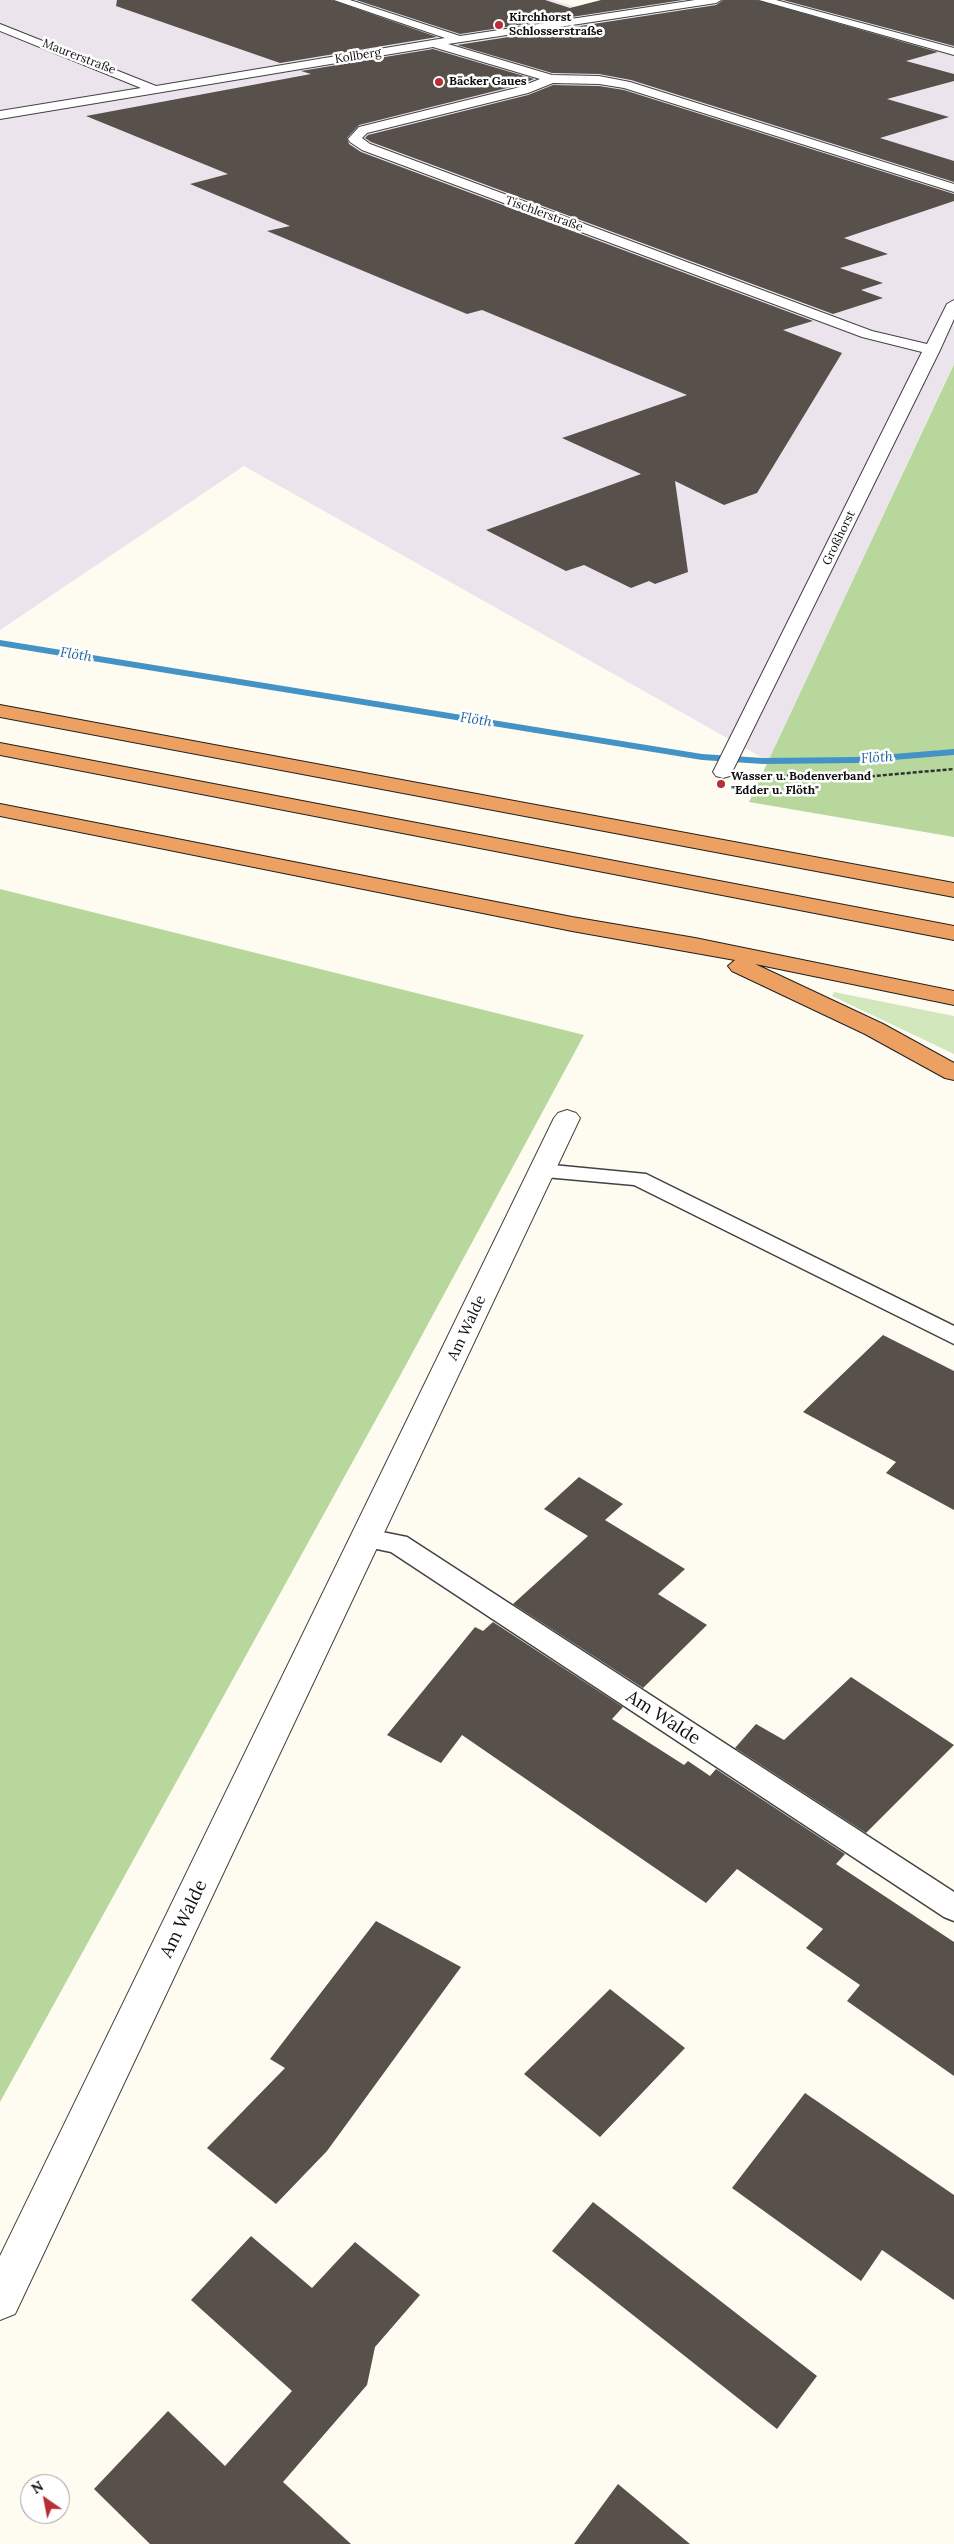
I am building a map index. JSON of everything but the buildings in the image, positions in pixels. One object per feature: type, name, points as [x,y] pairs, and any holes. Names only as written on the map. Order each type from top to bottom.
[{"type":"highway","points":[[0,711],[954,890]]},
{"type":"highway","points":[[0,749],[954,933]]},
{"type":"highway","points":[[0,810],[954,998]]},
{"type":"highway","points":[[696,946],[874,1029],[954,1073]]},
{"type":"street","points":[[339,0],[459,39]]},
{"type":"street","name":"Kollberg","points":[[0,115],[459,39],[716,0]]},
{"type":"street","points":[[764,0],[954,52]]},
{"type":"street","name":"Maurerstraße","points":[[0,27],[157,90]]},
{"type":"street","name":"Tischlerstraße","points":[[434,44],[551,80],[599,80],[626,86],[954,188]]},
{"type":"street","name":"Tischlerstraße","points":[[551,80],[524,90],[363,130],[354,139],[366,147],[867,334],[932,350]]},
{"type":"street","name":"Großhorst","points":[[724,770],[954,304]]},
{"type":"street","name":"Am Walde","points":[[0,2300],[567,1118]]},
{"type":"lane","points":[[542,1171],[638,1179],[954,1336]]},
{"type":"lane","name":"Am Walde","points":[[367,1538],[398,1544],[954,1908]]},
{"type":"path","points":[[724,770],[850,778],[954,769]]},
{"type":"shaded area","points":[[0,0],[553,0],[592,12],[665,0],[954,0],[954,363],[768,761],[244,466],[0,630]]},
{"type":"green space","points":[[954,364],[954,837],[749,802]]},
{"type":"green space","points":[[0,889],[584,1035],[401,1374],[0,2102]]},
{"type":"green space","points":[[834,992],[954,1016],[954,1054],[832,996]]},
{"type":"waterway","name":"Flöth","points":[[0,643],[702,757],[763,761],[857,760],[954,752]]},
{"type":"place","name":"Kirchhorst Schlosserstraße","points":[[499,25]]},
{"type":"place","name":"Bäcker Gaues","points":[[439,82]]},
{"type":"place","name":"Wasser u. Bodenverband \"Edder u. Flöth\"","points":[[721,784]]}]
